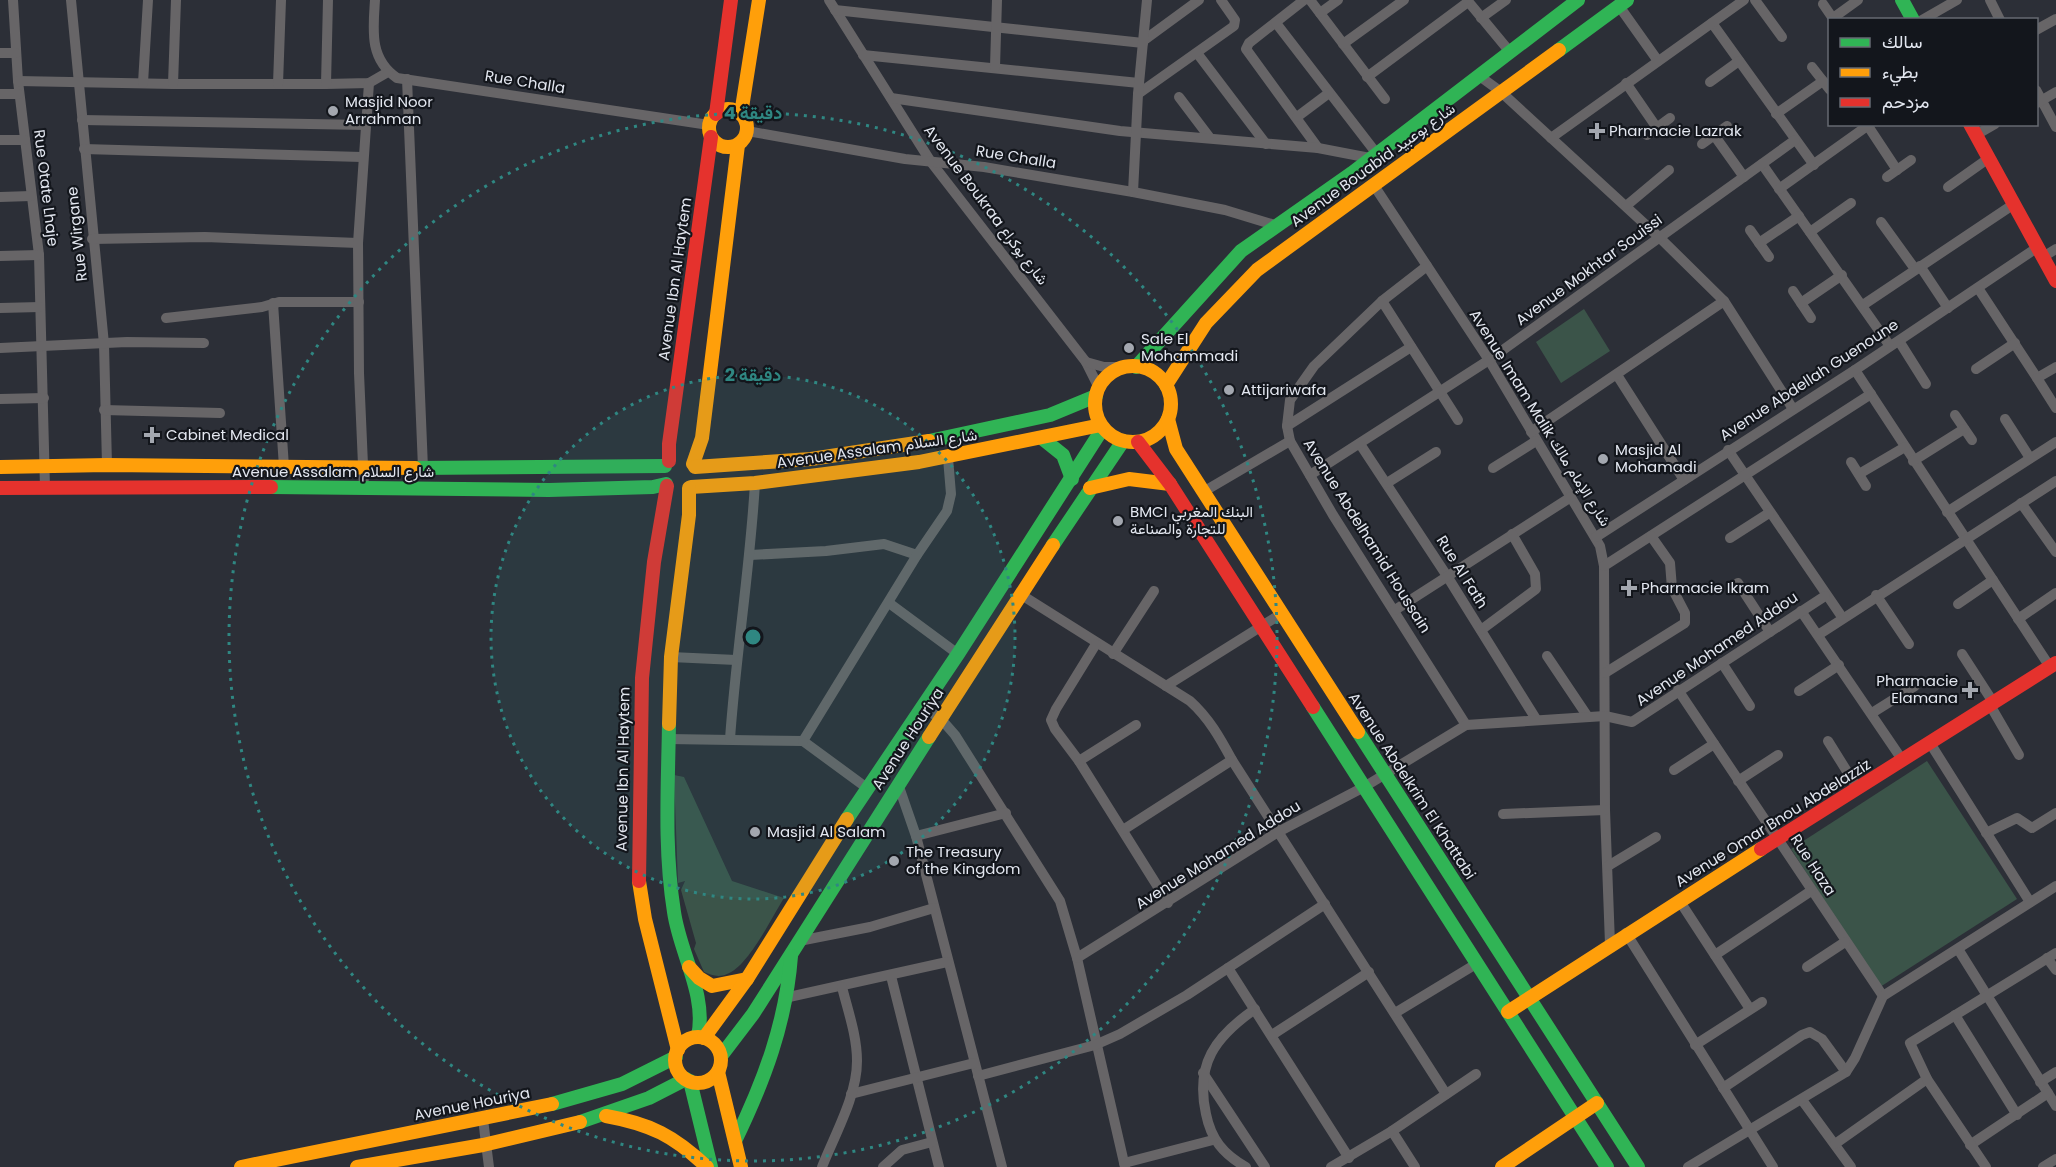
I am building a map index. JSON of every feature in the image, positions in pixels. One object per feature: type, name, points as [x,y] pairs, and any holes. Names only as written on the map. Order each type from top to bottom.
[{"type":"street","name":"Rue Otate Lhaje","points":[[13,0],[19,94],[39,255],[45,488]]},
{"type":"street","name":"Rue Wirgane","points":[[71,0],[80,81],[92,239],[104,344],[107,465]]},
{"type":"street","points":[[143,83],[148,0]]},
{"type":"street","points":[[173,84],[176,0]]},
{"type":"street","points":[[278,84],[281,0]]},
{"type":"street","points":[[326,84],[328,0]]},
{"type":"street","points":[[18,81],[173,84],[369,83],[388,72],[381,65],[375,52],[375,0]]},
{"type":"street","name":"Avenue Ibn Al Haytem","points":[[667,464],[731,0]]},
{"type":"street","points":[[701,1037],[700,1007],[674,916],[667,873],[671,657],[689,515],[690,487],[696,477],[694,466],[702,438],[738,145],[747,131],[741,114],[759,0]]},
{"type":"street","points":[[995,67],[998,28],[997,0]]},
{"type":"street","points":[[1133,192],[1138,133],[1138,88],[1147,0],[1141,0]]},
{"type":"street","points":[[832,5],[998,28],[1143,42],[1199,0]]},
{"type":"street","points":[[1304,0],[1249,43],[1246,49],[1318,148]]},
{"type":"street","points":[[1310,0],[1385,99]]},
{"type":"street","points":[[1320,13],[1338,0]]},
{"type":"street","points":[[1343,44],[1404,0]]},
{"type":"street","name":"Avenue Bouabid شارع بوعبيد","points":[[1131,367],[1241,251],[1373,156],[1578,0]]},
{"type":"street","points":[[1551,138],[1744,0]]},
{"type":"street","points":[[1755,0],[1782,37]]},
{"type":"street","points":[[1834,18],[1858,0]]},
{"type":"street","points":[[1902,0],[1912,18]]},
{"type":"street","points":[[1926,18],[1957,0]]},
{"type":"street","points":[[1990,0],[1999,18]]},
{"type":"street","points":[[1367,77],[1467,1],[1510,52]]},
{"type":"street","points":[[1481,18],[1504,1]]},
{"type":"street","points":[[863,55],[995,67],[1138,88],[1197,53],[1234,26],[1234,20],[1225,2]]},
{"type":"street","points":[[1623,3],[1658,61]]},
{"type":"street","name":"Avenue Bouabid شارع بوعبيد","points":[[1166,385],[1177,363],[1240,284],[1373,184],[1623,3]]},
{"type":"street","points":[[1823,4],[1832,18]]},
{"type":"street","name":"Avenue Boukraa شارع بوكراع","points":[[832,5],[931,162],[1086,362],[1098,392]]},
{"type":"street","points":[[2038,29],[2056,19]]},
{"type":"street","points":[[1275,23],[1329,93],[1373,156]]},
{"type":"street","points":[[1712,23],[1814,165]]},
{"type":"street","points":[[0,53],[16,53]]},
{"type":"street","points":[[1197,53],[1266,144]]},
{"type":"street","points":[[1710,82],[1739,61]]},
{"type":"street","points":[[1776,114],[1826,86],[1812,67]]},
{"type":"street","name":"Rue Challa","points":[[388,72],[407,80],[712,125]]},
{"type":"street","points":[[1478,75],[1500,91],[1626,206],[1724,302],[1793,409]]},
{"type":"street","points":[[407,80],[423,468]]},
{"type":"street","points":[[364,488],[358,243],[362,158],[369,83]]},
{"type":"street","points":[[1626,83],[1657,128]]},
{"type":"street","points":[[2056,92],[2038,98],[2056,128]]},
{"type":"street","points":[[1296,117],[1329,93]]},
{"type":"street","points":[[0,94],[19,94]]},
{"type":"street","points":[[1179,97],[1210,138]]},
{"type":"street","points":[[891,98],[1138,133],[1318,148],[1373,156]]},
{"type":"street","points":[[738,145],[723,147],[712,125],[732,110],[741,114]]},
{"type":"street","points":[[1647,135],[1670,118]]},
{"type":"street","points":[[82,120],[366,124]]},
{"type":"street","points":[[1702,144],[1727,126]]},
{"type":"street","points":[[1779,189],[1868,126]]},
{"type":"street","points":[[1870,126],[1897,170]]},
{"type":"street","points":[[1988,126],[1973,130],[2056,281]]},
{"type":"street","name":"Rue Challa","points":[[747,131],[931,162],[1034,174],[1224,210],[1278,226]]},
{"type":"street","points":[[1714,135],[1744,177]]},
{"type":"street","points":[[0,140],[25,140]]},
{"type":"street","name":"Avenue Mokhtar Souissi","points":[[1310,475],[1441,393],[1489,360],[1795,140]]},
{"type":"street","points":[[84,149],[362,158]]},
{"type":"street","points":[[1948,187],[1989,158]]},
{"type":"street","points":[[1887,177],[1911,160]]},
{"type":"street","points":[[1762,164],[1863,305],[1926,384]]},
{"type":"street","points":[[1626,206],[1669,170]]},
{"type":"street","name":"Avenue Imam Malik شارع الإمام مالك","points":[[1373,184],[1489,360],[1596,537],[1605,566],[1605,810],[1610,944]]},
{"type":"street","points":[[0,197],[31,196]]},
{"type":"street","points":[[1810,232],[1850,202]]},
{"type":"street","points":[[1863,305],[2014,204]]},
{"type":"street","points":[[1759,243],[1799,216]]},
{"type":"street","points":[[1881,222],[1948,308]]},
{"type":"street","points":[[1749,230],[1769,257]]},
{"type":"street","points":[[92,239],[215,237],[358,243]]},
{"type":"street","name":"Avenue Abdellah Guenoune","points":[[1596,537],[1978,288],[2040,252],[2056,249]]},
{"type":"street","points":[[0,256],[39,255]]},
{"type":"street","name":"Avenue Abdelhamid Houssain","points":[[1427,266],[1382,301],[1304,378],[1290,400],[1287,426],[1290,441],[1310,475],[1466,725]]},
{"type":"street","points":[[1801,303],[1842,275]]},
{"type":"street","points":[[1978,288],[2056,408]]},
{"type":"street","points":[[1793,291],[1811,318]]},
{"type":"street","points":[[1382,301],[1458,420]]},
{"type":"street","points":[[166,318],[262,307],[273,303],[359,302]]},
{"type":"street","points":[[1493,468],[1533,436],[1685,326],[1724,302]]},
{"type":"street","points":[[273,303],[284,467]]},
{"type":"street","points":[[0,308],[40,307]]},
{"type":"street","points":[[0,348],[204,343]]},
{"type":"street","points":[[1976,369],[2014,343]]},
{"type":"street","points":[[1287,426],[1411,347]]},
{"type":"street","points":[[1086,362],[1104,367],[1131,367],[1153,372],[1166,385],[1171,402],[1168,420],[1161,430],[1150,438],[1138,442],[1123,441],[1102,426],[1097,416],[1098,392],[1108,376],[1131,367]]},
{"type":"street","points":[[2037,378],[2056,367]]},
{"type":"street","points":[[1855,370],[2018,619],[2053,665]]},
{"type":"street","points":[[1617,375],[1684,480]]},
{"type":"street","name":"Avenue Assalam شارع السلام","points":[[694,466],[804,460],[967,434],[1062,412],[1098,392]]},
{"type":"street","points":[[1605,566],[1871,394]]},
{"type":"street","points":[[0,399],[44,398]]},
{"type":"street","points":[[104,410],[220,413]]},
{"type":"street","points":[[1955,415],[1972,440]]},
{"type":"street","points":[[2005,419],[2030,458]]},
{"type":"street","name":"Avenue Abdelkrim El Khattabi","points":[[1168,420],[1176,449],[1203,492],[1638,1167]]},
{"type":"street","name":"Avenue Assalam شارع السلام","points":[[690,487],[755,483],[948,458],[1102,426]]},
{"type":"street","name":"Avenue Houriya","points":[[701,1037],[747,979],[867,788],[1072,479],[1102,426]]},
{"type":"street","points":[[1913,461],[1964,429]]},
{"type":"street","points":[[1043,438],[1053,444],[1067,459],[1072,479]]},
{"type":"street","name":"Avenue Houriya","points":[[721,1056],[753,1014],[1020,594],[1123,441]]},
{"type":"street","points":[[1203,492],[1290,441]]},
{"type":"street","points":[[1138,442],[1170,484],[1607,1167]]},
{"type":"street","points":[[1947,512],[2056,442]]},
{"type":"street","name":"Rue Al Fath","points":[[1360,444],[1448,576],[1536,719]]},
{"type":"street","points":[[1859,474],[1905,447]]},
{"type":"street","points":[[1728,450],[1842,617]]},
{"type":"street","points":[[1387,483],[1436,452]]},
{"type":"street","points":[[690,487],[674,490],[667,485],[663,475],[667,464],[682,458],[694,466]]},
{"type":"street","points":[[803,741],[950,502],[948,458]]},
{"type":"street","points":[[1851,462],[1866,486]]},
{"type":"street","name":"Avenue Assalam شارع السلام","points":[[0,467],[127,465],[363,469],[667,464]]},
{"type":"street","points":[[127,465],[127,489]]},
{"type":"street","points":[[1090,488],[1129,479],[1170,484]]},
{"type":"street","points":[[1818,635],[1876,595],[2056,481]]},
{"type":"street","points":[[730,739],[736,660],[750,555],[755,483]]},
{"type":"street","name":"Avenue Ibn Al Haytem","points":[[667,485],[643,650],[638,861],[643,910],[673,1019],[677,1054]]},
{"type":"street","name":"Avenue Assalam شارع السلام","points":[[0,488],[549,490],[667,485]]},
{"type":"street","points":[[1395,610],[1571,497]]},
{"type":"street","points":[[2021,503],[2056,552]]},
{"type":"street","points":[[1730,538],[1769,513]]},
{"type":"street","points":[[1481,630],[1536,590],[1535,574],[1512,534]]},
{"type":"street","points":[[1605,673],[1682,627],[1685,623],[1685,613],[1672,588],[1670,563],[1651,536]]},
{"type":"street","points":[[750,555],[826,551],[884,544],[916,555]]},
{"type":"street","points":[[1958,604],[1993,580]]},
{"type":"street","points":[[1738,583],[1770,632]]},
{"type":"street","points":[[1113,654],[1154,591]]},
{"type":"street","points":[[2018,619],[2056,593]]},
{"type":"street","points":[[1020,594],[1200,710],[1215,729],[1232,760],[1446,1094]]},
{"type":"street","points":[[1876,595],[1909,644]]},
{"type":"street","name":"Avenue Mohamed Addou","points":[[1077,957],[1168,903],[1278,832],[1364,787],[1466,725],[1605,716],[1632,722],[1826,596]]},
{"type":"street","points":[[889,603],[958,654]]},
{"type":"street","points":[[1801,611],[1903,761]]},
{"type":"street","points":[[1166,686],[1281,614]]},
{"type":"street","points":[[1096,645],[1052,720],[1055,729],[1079,761],[1168,903]]},
{"type":"street","points":[[1962,654],[2019,755]]},
{"type":"street","points":[[1547,656],[1588,717]]},
{"type":"street","points":[[671,657],[736,660]]},
{"type":"street","points":[[1722,663],[1750,706]]},
{"type":"street","points":[[1799,692],[1839,664]]},
{"type":"street","name":"Avenue Omar Bnou Abdelazziz","points":[[1508,1012],[1626,933],[1778,840],[2053,665]]},
{"type":"street","points":[[1872,713],[1914,686]]},
{"type":"street","name":"Rue Haza","points":[[1678,690],[1882,996]]},
{"type":"street","points":[[922,706],[941,719],[955,735],[1060,901],[1077,957],[1095,1045],[1124,1165],[1213,1140]]},
{"type":"street","points":[[1079,761],[1136,725]]},
{"type":"street","points":[[668,739],[803,741],[867,788]]},
{"type":"street","points":[[1828,741],[1858,789]]},
{"type":"street","points":[[1930,743],[2030,902]]},
{"type":"street","points":[[1674,770],[1714,744]]},
{"type":"street","points":[[1738,781],[1778,755]]},
{"type":"street","points":[[1123,830],[1232,760]]},
{"type":"street","points":[[898,784],[916,836],[1002,1167]]},
{"type":"street","points":[[1503,814],[1605,810]]},
{"type":"street","points":[[916,836],[1006,813]]},
{"type":"street","points":[[1986,834],[2016,818],[2033,827],[2056,813]]},
{"type":"street","points":[[1608,866],[1656,837]]},
{"type":"street","points":[[1688,1167],[1846,1072],[1855,1058],[1882,996],[2056,886]]},
{"type":"street","points":[[1715,955],[1810,891]]},
{"type":"street","points":[[1679,900],[1750,1009]]},
{"type":"street","points":[[978,1076],[1095,1045],[1151,1017],[1325,904]]},
{"type":"street","points":[[799,941],[870,927],[934,908]]},
{"type":"street","points":[[1626,933],[1773,1167]]},
{"type":"street","points":[[1807,967],[1845,942]]},
{"type":"street","points":[[1958,949],[2056,1106]]},
{"type":"street","points":[[735,1141],[768,1072],[789,997],[791,953]]},
{"type":"street","points":[[1986,1167],[1927,1079],[1910,1045],[1916,1036],[1988,996],[2052,956],[2056,970]]},
{"type":"street","points":[[789,997],[947,962]]},
{"type":"street","points":[[1395,1013],[1476,964]]},
{"type":"street","points":[[687,965],[699,978],[712,986],[732,984],[747,979]]},
{"type":"street","points":[[1228,968],[1349,1158]]},
{"type":"street","points":[[1272,1035],[1369,972]]},
{"type":"street","points":[[891,976],[939,1167]]},
{"type":"street","points":[[822,1167],[856,1078],[857,1050],[842,987]]},
{"type":"street","points":[[1695,1045],[1762,1002]]},
{"type":"street","points":[[1246,1167],[1213,1140],[1203,1100],[1203,1073],[1220,1039],[1255,1009]]},
{"type":"street","points":[[1955,1015],[2017,1114]]},
{"type":"street","points":[[1723,1088],[1810,1032],[1822,1039],[1846,1072]]},
{"type":"street","points":[[709,1167],[688,1080],[677,1069],[677,1054],[686,1041],[701,1037],[715,1044],[721,1056],[718,1072],[741,1167]]},
{"type":"street","name":"Avenue Houriya","points":[[269,1164],[570,1101],[622,1084],[677,1054]]},
{"type":"street","points":[[851,1094],[974,1064]]},
{"type":"street","points":[[362,1167],[606,1116],[688,1080],[704,1082],[718,1072]]},
{"type":"street","points":[[2040,1082],[2056,1072]]},
{"type":"street","points":[[1203,1073],[1265,1167]]},
{"type":"street","points":[[1331,1167],[1392,1131],[1476,1074]]},
{"type":"street","points":[[1834,1144],[1927,1079]]},
{"type":"street","points":[[1970,1145],[2048,1093]]},
{"type":"street","points":[[1802,1100],[1851,1167]]},
{"type":"street","points":[[1502,1167],[1597,1103]]},
{"type":"street","points":[[606,1116],[658,1128],[686,1146],[709,1167]]},
{"type":"street","points":[[483,1119],[489,1167]]},
{"type":"street","points":[[1392,1131],[1415,1167]]},
{"type":"street","points":[[883,1167],[902,1150],[932,1142]]},
{"type":"street","points":[[241,1167],[269,1164]]},
{"type":"green space","points":[[1584,309],[1610,351],[1561,383],[1536,342]]},
{"type":"green space","points":[[1927,761],[2017,899],[1880,987],[1791,849]]},
{"type":"green space","points":[[674,775],[684,777],[732,881],[784,898],[743,962],[735,970],[721,976],[704,972],[694,949],[696,943],[681,890],[685,881],[678,883]]},
{"type":"traffic: fast","points":[[1136,367],[1241,251],[1352,173],[1578,0]]},
{"type":"traffic: fast","points":[[1559,50],[1627,0]]},
{"type":"traffic: fast","points":[[1902,0],[1912,18]]},
{"type":"traffic: fast","points":[[929,441],[1050,415],[1096,396]]},
{"type":"traffic: fast","points":[[847,819],[958,654],[1103,428]]},
{"type":"traffic: fast","points":[[1043,439],[1063,455],[1072,479]]},
{"type":"traffic: fast","points":[[1053,545],[1123,441]]},
{"type":"traffic: fast","points":[[415,468],[665,466]]},
{"type":"traffic: fast","points":[[271,487],[549,490],[653,487],[666,484]]},
{"type":"traffic: fast","points":[[1313,707],[1607,1167]]},
{"type":"traffic: fast","points":[[669,724],[667,818],[671,888],[677,928],[699,1005],[698,1037]]},
{"type":"traffic: fast","points":[[1358,732],[1638,1167]]},
{"type":"traffic: fast","points":[[721,1056],[753,1014],[929,737]]},
{"type":"traffic: fast","points":[[735,1141],[764,1074],[779,1028],[791,956]]},
{"type":"traffic: fast","points":[[552,1104],[622,1084],[676,1057]]},
{"type":"traffic: fast","points":[[580,1122],[649,1098],[686,1079]]},
{"type":"traffic: fast","points":[[690,1081],[711,1167]]},
{"type":"traffic: slow","points":[[741,114],[759,0]]},
{"type":"traffic: slow","points":[[1166,385],[1206,323],[1257,270],[1559,50]]},
{"type":"traffic: slow","points":[[728,109],[742,114],[747,128],[742,142],[728,147],[714,142],[709,128],[714,114],[728,109]]},
{"type":"traffic: slow","points":[[693,464],[702,438],[738,145]]},
{"type":"traffic: slow","points":[[1133,366],[1147,369],[1160,377],[1168,390],[1171,404],[1168,418],[1160,431],[1147,439],[1133,442],[1119,439],[1106,431],[1098,418],[1095,404],[1098,390],[1106,377],[1119,369],[1133,366]]},
{"type":"traffic: slow","points":[[1168,419],[1176,449],[1358,732]]},
{"type":"traffic: slow","points":[[691,487],[755,483],[919,462],[1101,425]]},
{"type":"traffic: slow","points":[[695,467],[811,459],[929,441]]},
{"type":"traffic: slow","points":[[0,467],[107,465],[415,468]]},
{"type":"traffic: slow","points":[[1090,488],[1129,479],[1170,484]]},
{"type":"traffic: slow","points":[[669,724],[671,657],[689,515],[689,488]]},
{"type":"traffic: slow","points":[[929,737],[1053,545]]},
{"type":"traffic: slow","points":[[704,1038],[747,979],[847,819]]},
{"type":"traffic: slow","points":[[1508,1012],[1761,849]]},
{"type":"traffic: slow","points":[[639,881],[645,919],[678,1050]]},
{"type":"traffic: slow","points":[[689,967],[699,978],[712,986],[747,979]]},
{"type":"traffic: slow","points":[[698,1037],[714,1044],[721,1060],[714,1076],[698,1083],[682,1076],[675,1060],[682,1044],[698,1037]]},
{"type":"traffic: slow","points":[[718,1072],[741,1167]]},
{"type":"traffic: slow","points":[[1502,1167],[1597,1103]]},
{"type":"traffic: slow","points":[[241,1167],[552,1104]]},
{"type":"traffic: slow","points":[[606,1116],[649,1127],[661,1133],[684,1147],[707,1167]]},
{"type":"traffic: slow","points":[[357,1167],[483,1145],[580,1122]]},
{"type":"traffic: jam","points":[[716,114],[731,0]]},
{"type":"traffic: jam","points":[[1971,126],[2056,281]]},
{"type":"traffic: jam","points":[[669,461],[669,444],[711,137]]},
{"type":"traffic: jam","points":[[1138,442],[1170,484],[1313,707]]},
{"type":"traffic: jam","points":[[639,881],[642,678],[654,562],[667,486]]},
{"type":"traffic: jam","points":[[0,488],[271,487]]},
{"type":"traffic: jam","points":[[1761,849],[2056,663]]},
{"type":"place","name":"Masjid Noor Arrahman","points":[[333,111]]},
{"type":"place","name":"Pharmacie Lazrak","points":[[1597,131]]},
{"type":"place","name":"Sale El Mohammadi","points":[[1129,348]]},
{"type":"place","name":"Attijariwafa","points":[[1229,390]]},
{"type":"place","name":"Cabinet Medical","points":[[152,435]]},
{"type":"place","name":"Masjid Al Mohamadi","points":[[1603,459]]},
{"type":"place","name":"BMCI البنك المغربي للتجارة والصناعة","points":[[1118,521]]},
{"type":"place","name":"Pharmacie Ikram","points":[[1629,588]]},
{"type":"place","name":"Pharmacie Elamana","points":[[1970,690]]},
{"type":"place","name":"Masjid Al Salam","points":[[755,832]]},
{"type":"place","name":"The Treasury of the Kingdom","points":[[894,861]]}]
